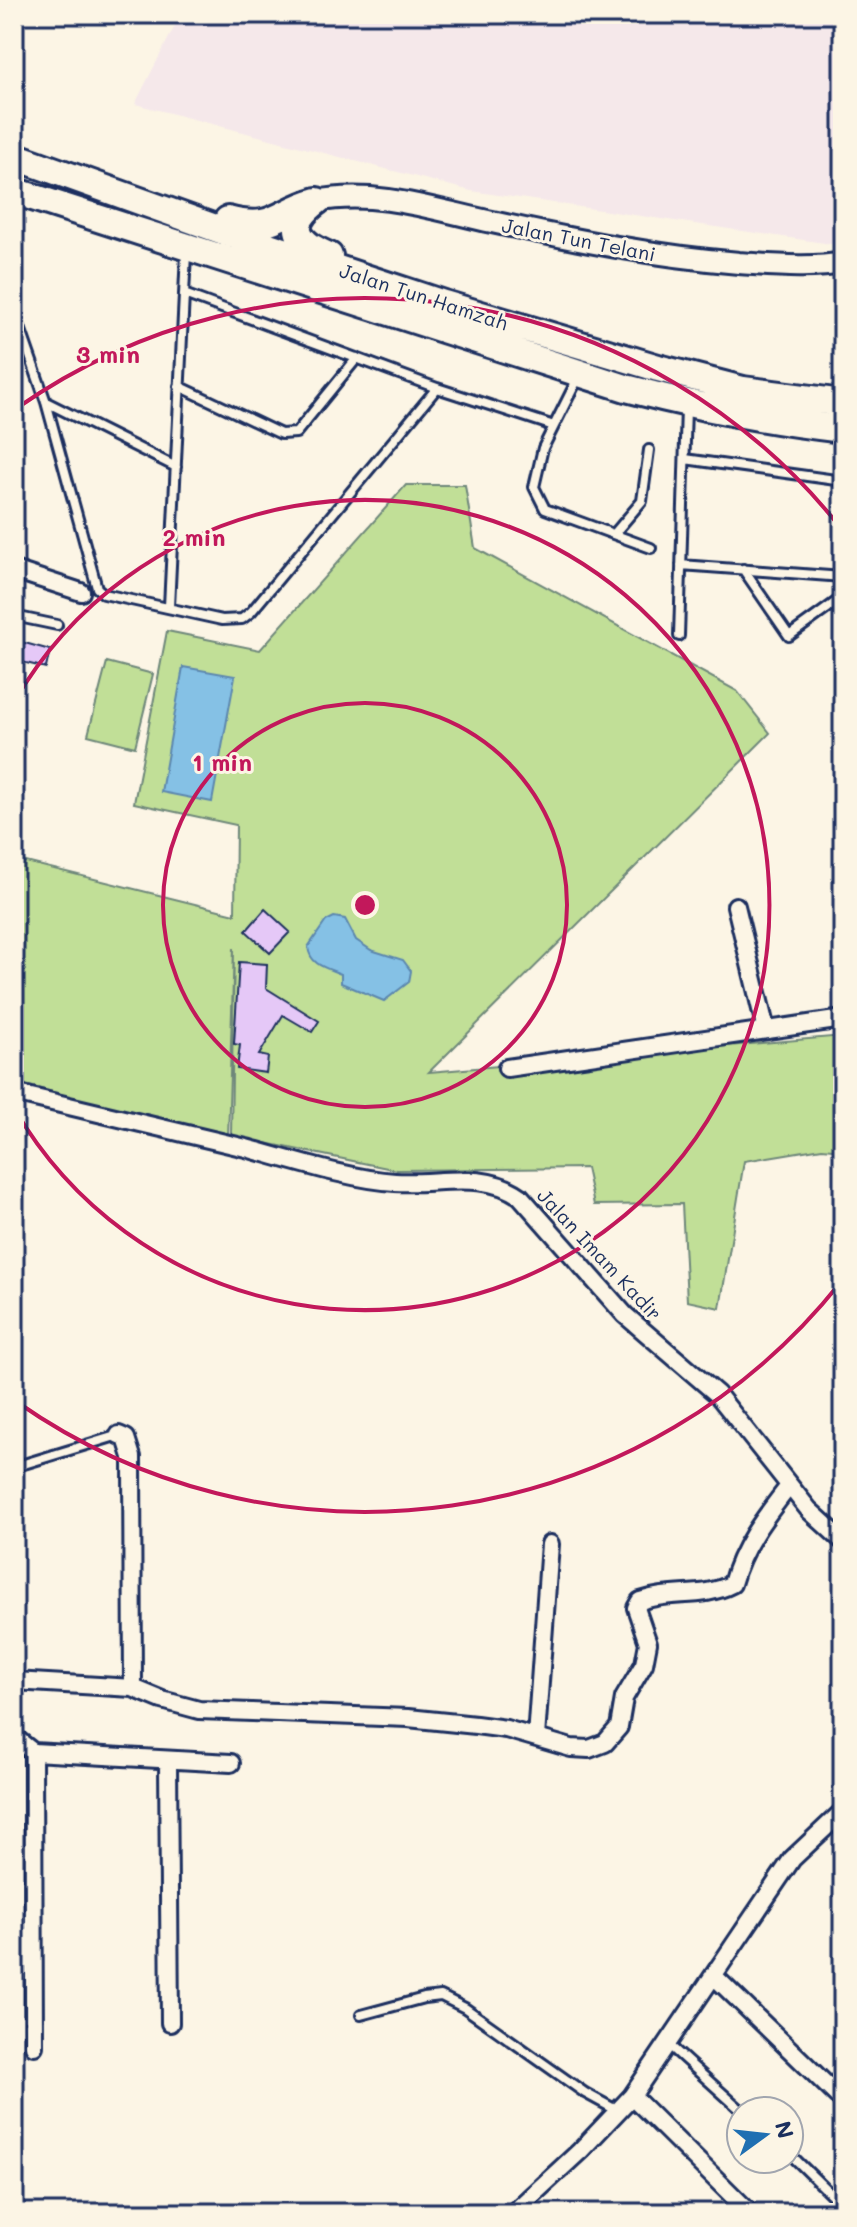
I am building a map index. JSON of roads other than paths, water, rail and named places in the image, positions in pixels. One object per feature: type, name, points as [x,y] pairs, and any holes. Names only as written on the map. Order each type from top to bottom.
[{"type":"main road","name":"Jalan Tun Hamzah","points":[[14,156],[232,234],[444,304],[705,381],[743,390],[843,403]]},
{"type":"main road","points":[[109,188],[247,225],[262,225],[317,201]]},
{"type":"main road","name":"Jalan Tun Hamzah","points":[[14,191],[580,374],[686,404],[780,422],[843,429]]},
{"type":"main road","points":[[317,201],[302,212],[298,224],[302,243],[444,304]]},
{"type":"street","name":"Jalan Tun Telani","points":[[317,201],[336,197],[381,199],[672,257],[770,265],[843,263]]},
{"type":"street","points":[[14,570],[81,592]]},
{"type":"street","points":[[736,906],[766,1030]]},
{"type":"street","points":[[507,1068],[843,1019]]},
{"type":"street","name":"Jalan Imam Kadir","points":[[14,1093],[319,1167],[394,1182],[474,1181],[506,1187],[520,1196],[625,1315],[717,1394],[809,1510],[843,1541]]},
{"type":"street","points":[[119,1435],[126,1438],[132,1457],[133,1688]]},
{"type":"street","points":[[14,1681],[133,1688],[199,1710],[408,1718],[506,1729],[571,1748],[589,1749],[605,1743],[619,1727],[624,1698],[644,1664],[648,1643],[636,1608],[640,1601],[656,1595],[719,1591],[732,1584],[737,1564],[757,1528],[789,1486]]},
{"type":"street","points":[[536,1737],[550,1544]]},
{"type":"street","points":[[14,1737],[33,1752],[231,1763]]},
{"type":"street","points":[[33,1752],[34,2046]]},
{"type":"street","points":[[168,1761],[170,2023]]},
{"type":"street","points":[[513,2213],[580,2151],[632,2096],[792,1859],[843,1811]]},
{"type":"street","points":[[715,1977],[843,2101]]},
{"type":"street","points":[[632,2096],[750,2213]]},
{"type":"lane","points":[[169,607],[186,248]]},
{"type":"lane","points":[[184,294],[437,388],[554,426]]},
{"type":"lane","points":[[14,310],[46,402],[97,588],[104,594],[222,620],[242,619],[251,612],[437,388]]},
{"type":"lane","points":[[179,386],[289,435],[296,433],[357,358]]},
{"type":"lane","points":[[580,374],[543,448],[534,487],[545,509],[651,548]]},
{"type":"lane","points":[[46,402],[176,467]]},
{"type":"lane","points":[[679,636],[686,404]]},
{"type":"lane","points":[[614,534],[642,501],[649,450]]},
{"type":"lane","points":[[685,459],[843,481]]},
{"type":"lane","points":[[681,565],[843,577]]},
{"type":"lane","points":[[743,569],[789,636],[843,597]]},
{"type":"lane","points":[[14,616],[57,625]]},
{"type":"lane","points":[[14,1467],[119,1435]]},
{"type":"lane","points":[[361,2015],[441,1996],[465,2008],[585,2093],[618,2111]]},
{"type":"lane","points":[[668,2044],[725,2096]]},
{"type":"lane","points":[[805,2169],[843,2206]]},
{"type":"water","points":[[183,667],[235,676],[212,802],[161,792]]},
{"type":"water","points":[[334,917],[345,919],[356,940],[371,950],[403,960],[411,971],[409,982],[384,1001],[341,983],[341,974],[315,962],[308,947],[326,921]]}]
